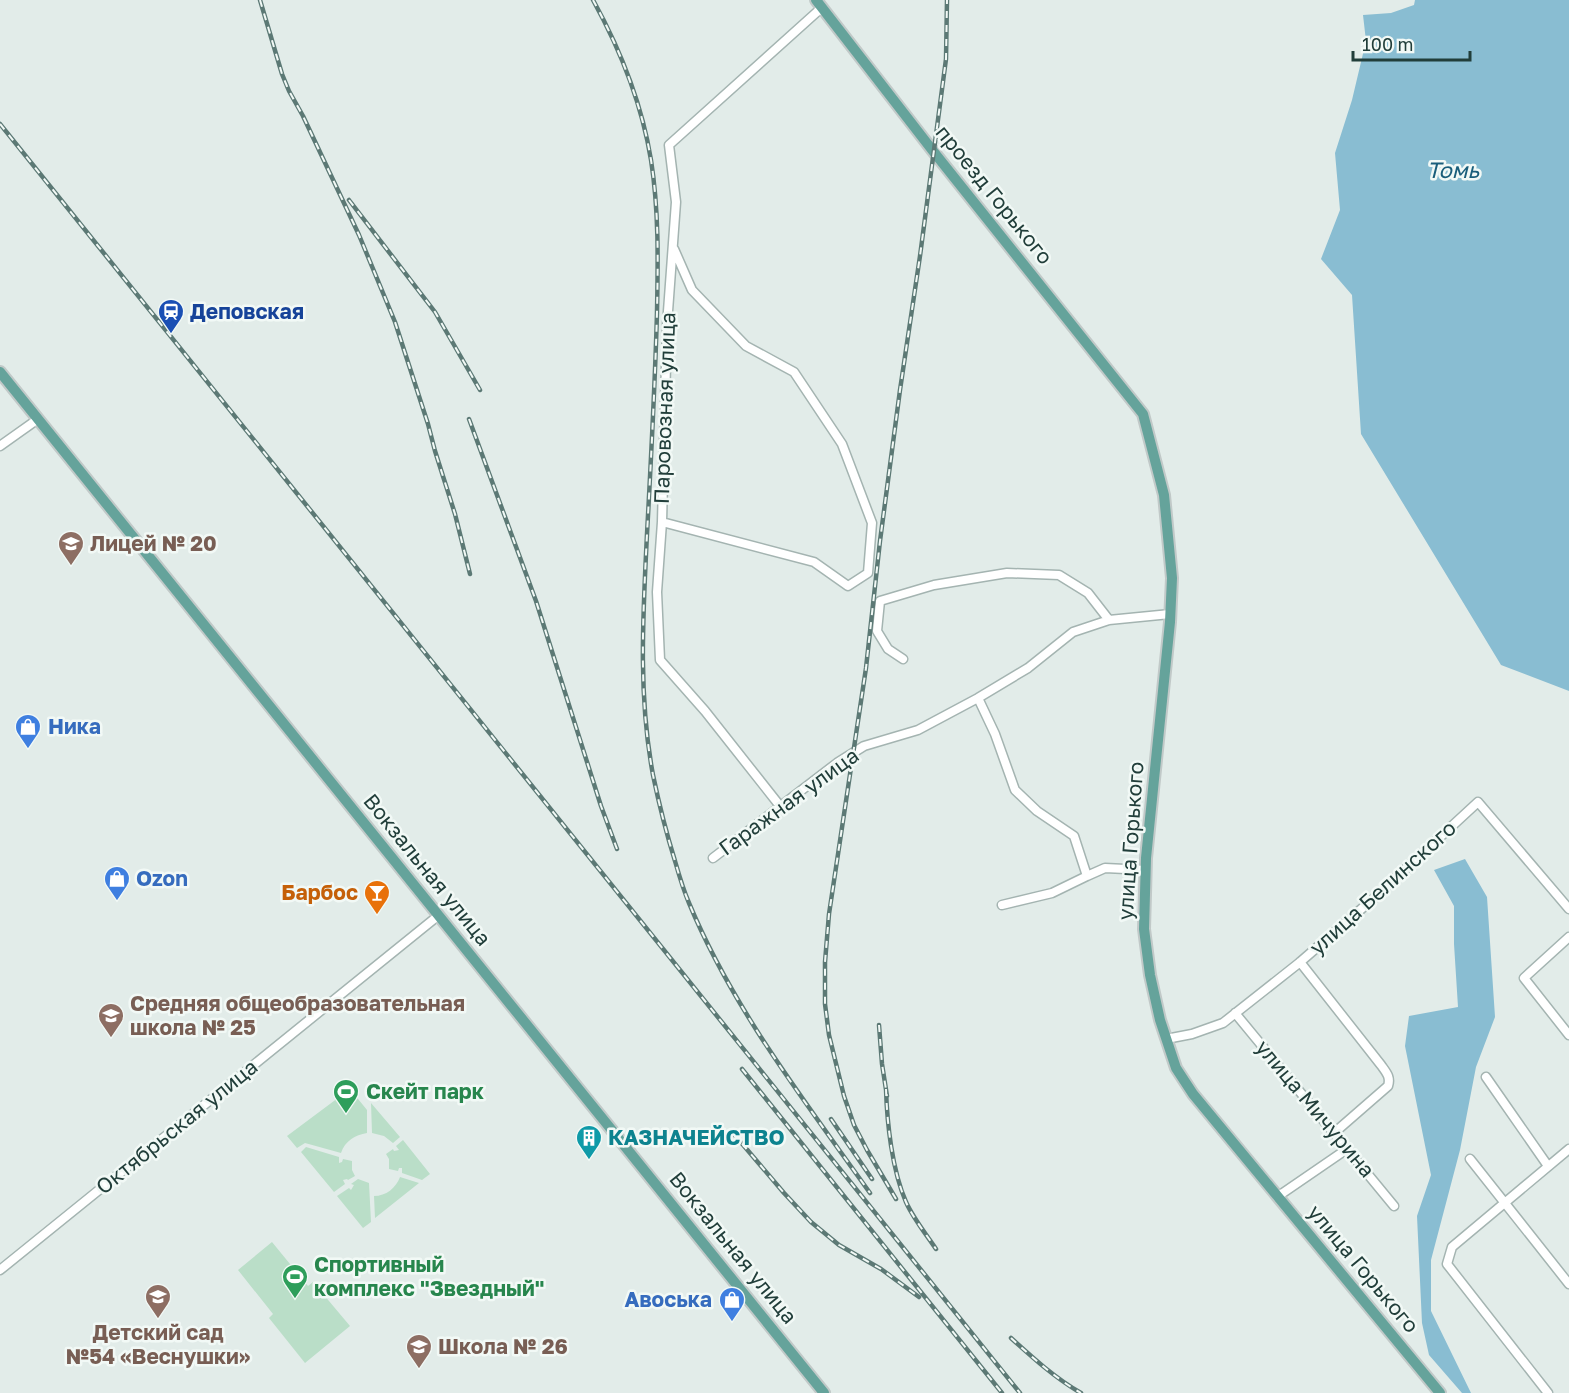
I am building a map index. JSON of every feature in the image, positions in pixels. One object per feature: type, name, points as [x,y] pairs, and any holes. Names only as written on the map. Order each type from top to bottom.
[{"type":"main road","name":"проезд Горького","points":[[816,0],[1143,414]]},
{"type":"main road","name":"Вокзальная улица","points":[[0,372],[824,1393]]},
{"type":"main road","name":"улица Горького","points":[[1143,414],[1164,495],[1172,578],[1146,870],[1144,929],[1150,975],[1160,1020],[1176,1068],[1193,1094],[1440,1393]]},
{"type":"street","name":"Паровозная улица","points":[[672,246],[692,290],[746,346],[794,372],[842,444],[872,523],[868,573],[848,586],[814,562],[662,522],[667,325],[672,246],[675,202],[669,145],[818,11],[823,10]]},
{"type":"street","points":[[0,446],[38,419]]},
{"type":"street","points":[[662,522],[657,592],[660,660],[705,711],[780,806]]},
{"type":"street","points":[[903,659],[888,649],[877,631],[880,601],[934,585],[1006,573],[1059,574],[1088,593],[1109,620]]},
{"type":"street","points":[[1087,876],[1074,836],[1037,811],[1015,790],[995,734],[978,698],[1028,668],[1073,632],[1109,620],[1170,614]]},
{"type":"street","name":"Гаражная улица","points":[[713,858],[837,763],[864,746],[918,730],[978,698]]},
{"type":"street","name":"улица Белинского","points":[[1166,1039],[1192,1034],[1223,1023],[1300,962],[1374,898],[1478,802],[1569,909]]},
{"type":"street","points":[[1002,905],[1052,893],[1105,868],[1146,870]]},
{"type":"street","name":"Октябрьская улица","points":[[0,1270],[439,915]]},
{"type":"street","points":[[1569,937],[1524,978],[1569,1035]]},
{"type":"street","points":[[1300,962],[1381,1065],[1390,1081],[1388,1086],[1334,1133]]},
{"type":"street","name":"улица Мичурина","points":[[1235,1013],[1394,1206]]},
{"type":"street","points":[[1486,1077],[1548,1166]]},
{"type":"street","points":[[1277,1197],[1347,1149]]},
{"type":"street","points":[[1548,1393],[1447,1263],[1452,1247],[1569,1149]]},
{"type":"street","points":[[1470,1159],[1569,1284]]},
{"type":"green space","points":[[350,1089],[367,1110],[367,1133],[351,1139],[341,1153],[305,1143],[297,1148],[287,1136]]},
{"type":"green space","points":[[371,1103],[400,1137],[393,1143],[384,1136],[372,1133]]},
{"type":"green space","points":[[403,1140],[430,1174],[422,1180],[402,1173],[402,1168],[398,1171],[389,1169],[389,1159],[386,1154],[393,1149],[394,1151],[399,1150],[396,1146]]},
{"type":"green space","points":[[306,1147],[339,1157],[339,1163],[343,1159],[352,1161],[355,1176],[343,1180],[345,1184],[334,1192],[301,1152]]},
{"type":"green space","points":[[400,1177],[419,1183],[375,1218],[374,1196],[390,1191]]},
{"type":"green space","points":[[358,1179],[369,1183],[371,1222],[363,1228],[337,1196],[349,1188],[351,1190],[354,1185],[351,1184]]},
{"type":"green space","name":"Спортивный комплекс \"Звездный\"","points":[[272,1242],[308,1286],[313,1282],[350,1326],[305,1363],[269,1318],[273,1314],[238,1270]]},
{"type":"water","name":"Томь","points":[[1415,0],[1569,0],[1569,691],[1501,665],[1361,434],[1352,295],[1321,259],[1340,210],[1335,153],[1352,100],[1366,41],[1363,15],[1391,13],[1414,5]]},
{"type":"water","points":[[1465,859],[1487,897],[1495,1017],[1476,1067],[1460,1150],[1431,1260],[1431,1311],[1471,1393],[1462,1393],[1429,1355],[1422,1323],[1417,1216],[1431,1175],[1405,1046],[1409,1016],[1458,1007],[1454,906],[1434,870]]},
{"type":"railway","points":[[260,0],[289,91],[359,235],[395,322],[455,514],[470,574]]},
{"type":"railway","points":[[593,0],[621,58],[636,98],[651,160],[657,217],[657,312],[644,595],[643,685],[648,745],[658,797],[685,892],[727,980],[771,1053],[870,1193]]},
{"type":"railway","points":[[896,1199],[854,1125],[844,1096],[829,1035],[825,1004],[825,962],[829,914],[866,668],[880,541],[946,59],[947,0]]},
{"type":"railway","points":[[0,124],[1020,1393]]},
{"type":"railway","points":[[349,200],[435,312],[480,390]]},
{"type":"railway","points":[[469,419],[536,601],[601,806],[617,849]]},
{"type":"railway","points":[[879,1025],[887,1096]]},
{"type":"railway","points":[[742,1069],[1002,1393]]},
{"type":"railway","points":[[886,1089],[891,1146],[901,1189],[912,1214],[936,1249]]},
{"type":"railway","points":[[831,1119],[872,1179]]},
{"type":"railway","points":[[733,1133],[811,1222],[839,1245],[881,1269],[919,1297]]},
{"type":"railway","points":[[1011,1338],[1053,1374],[1081,1393]]},
{"type":"place","name":"Деповская","points":[[171,335]]},
{"type":"place","name":"Лицей № 20","points":[[71,567]]},
{"type":"place","name":"Ника","points":[[28,750]]},
{"type":"place","name":"Ozon","points":[[117,902]]},
{"type":"place","name":"Барбос","points":[[377,916]]},
{"type":"place","name":"Средняя общеобразовательная школа № 25","points":[[111,1039]]},
{"type":"place","name":"Скейт парк","points":[[346,1115]]},
{"type":"place","name":"КАЗНАЧЕЙСТВО","points":[[589,1161]]},
{"type":"place","name":"Спортивный комплекс \"Звездный\"","points":[[295,1300]]},
{"type":"place","name":"Детский сад №54 «Веснушки»","points":[[158,1320]]},
{"type":"place","name":"Авоська","points":[[732,1323]]},
{"type":"place","name":"Школа № 26","points":[[419,1370]]}]
